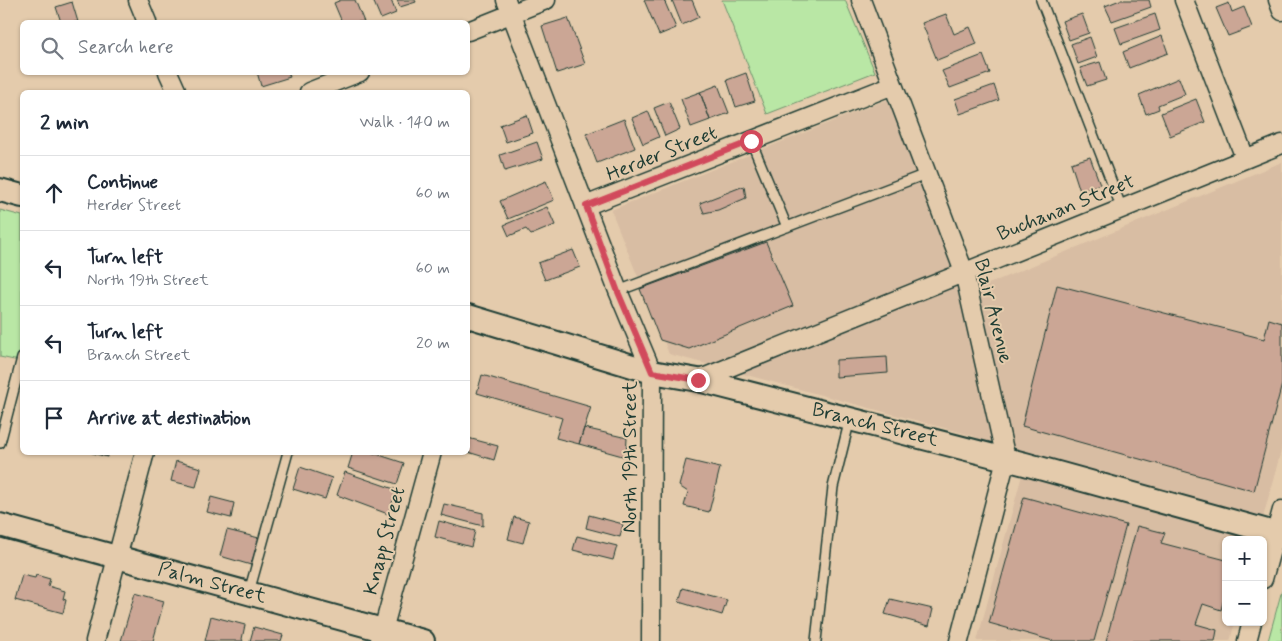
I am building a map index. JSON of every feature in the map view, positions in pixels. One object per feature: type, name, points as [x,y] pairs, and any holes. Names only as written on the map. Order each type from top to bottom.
[{"type":"street","points":[[138,0],[146,20]]},
{"type":"street","points":[[470,30],[508,7],[546,0]]},
{"type":"street","name":"Blair Avenue","points":[[861,0],[964,272],[1006,459],[959,641]]},
{"type":"street","points":[[1184,0],[1245,158]]},
{"type":"street","points":[[1278,0],[1282,11]]},
{"type":"street","name":"North 19th Street","points":[[508,7],[618,292],[652,372],[651,641]]},
{"type":"street","points":[[169,75],[176,90]]},
{"type":"street","points":[[314,90],[352,75]]},
{"type":"street","name":"Herder Street","points":[[586,206],[893,85]]},
{"type":"street","name":"Buchanan Street","points":[[698,380],[1282,144]]},
{"type":"street","points":[[0,190],[20,195]]},
{"type":"street","name":"Branch Street","points":[[470,319],[652,372],[698,380],[1006,459],[1279,534]]},
{"type":"street","points":[[95,641],[144,455]]},
{"type":"street","name":"Knapp Street","points":[[382,636],[431,455]]},
{"type":"street","points":[[1267,568],[1279,534],[1282,510]]},
{"type":"street","name":"Palm Street","points":[[0,525],[248,593],[382,636],[423,641]]},
{"type":"street","points":[[1247,641],[1251,626]]},
{"type":"lane","points":[[1041,0],[1122,209]]},
{"type":"lane","points":[[751,141],[787,227]]},
{"type":"lane","points":[[618,292],[926,174]]},
{"type":"lane","points":[[0,443],[20,366]]},
{"type":"lane","points":[[816,641],[834,487],[850,419]]},
{"type":"lane","points":[[248,593],[287,455]]},
{"type":"shaded area","points":[[897,97],[969,292],[1282,162],[1282,447],[1258,536],[1222,536],[1222,626],[1234,626],[1230,641],[977,641],[1025,464],[1006,459],[974,436],[669,354],[611,210]]},
{"type":"green space","points":[[722,0],[845,0],[875,72],[767,114]]},
{"type":"green space","points":[[0,210],[20,215],[20,356],[19,361],[0,357]]},
{"type":"green space","points":[[1282,590],[1282,641],[1268,641]]},
{"type":"building","points":[[341,0],[355,0],[363,20],[341,20],[334,3]]},
{"type":"building","points":[[373,0],[391,0],[396,13],[381,19]]},
{"type":"building","points":[[397,0],[415,0],[416,2],[400,7]]},
{"type":"building","points":[[644,0],[664,0],[676,28],[659,35]]},
{"type":"building","points":[[672,0],[692,0],[699,17],[682,25]]},
{"type":"building","points":[[1120,0],[1149,0],[1151,7],[1112,21],[1105,6]]},
{"type":"building","points":[[72,2],[77,20],[60,20],[56,7]]},
{"type":"building","points":[[1229,3],[1232,12],[1244,7],[1252,27],[1228,36],[1216,8]]},
{"type":"building","points":[[946,14],[954,34],[970,27],[977,44],[937,60],[922,23]]},
{"type":"building","points":[[1082,14],[1089,33],[1069,40],[1062,21]]},
{"type":"building","points":[[1155,14],[1160,30],[1121,44],[1115,28]]},
{"type":"building","points":[[568,18],[585,64],[557,73],[542,26]]},
{"type":"building","points":[[1162,36],[1168,53],[1129,68],[1123,52]]},
{"type":"building","points":[[1090,37],[1097,57],[1078,64],[1071,44]]},
{"type":"building","points":[[983,55],[990,73],[950,88],[942,71]]},
{"type":"building","points":[[1100,62],[1106,80],[1087,86],[1080,68]]},
{"type":"building","points":[[746,73],[755,101],[736,107],[727,80]]},
{"type":"building","points":[[258,75],[289,75],[290,77],[261,86]]},
{"type":"building","points":[[1179,78],[1185,94],[1158,105],[1159,109],[1146,114],[1139,95]]},
{"type":"building","points":[[718,85],[729,113],[710,120],[700,92]]},
{"type":"building","points":[[994,85],[999,100],[960,114],[955,99]]},
{"type":"building","points":[[700,92],[710,120],[691,127],[681,99]]},
{"type":"building","points":[[1196,99],[1205,122],[1170,136],[1161,113]]},
{"type":"building","points":[[669,102],[680,129],[665,136],[654,108]]},
{"type":"building","points":[[648,111],[659,137],[643,144],[632,118]]},
{"type":"building","points":[[527,115],[533,133],[506,142],[500,125]]},
{"type":"building","points":[[624,119],[635,148],[597,163],[586,134]]},
{"type":"building","points":[[537,142],[543,159],[505,171],[500,155]]},
{"type":"building","points":[[1090,157],[1100,184],[1080,191],[1071,163]]},
{"type":"building","points":[[546,181],[554,200],[508,219],[500,201]]},
{"type":"building","points":[[744,186],[746,198],[718,210],[704,213],[700,203]]},
{"type":"building","points":[[547,207],[555,225],[531,235],[526,229],[509,236],[504,225]]},
{"type":"building","points":[[766,242],[793,306],[689,349],[660,340],[640,289]]},
{"type":"building","points":[[573,250],[580,267],[545,280],[538,263]]},
{"type":"building","points":[[1057,285],[1264,339],[1269,319],[1282,323],[1282,384],[1254,491],[1022,426]]},
{"type":"building","points":[[887,357],[888,373],[836,377],[836,360]]},
{"type":"building","points":[[482,375],[591,407],[579,444],[556,438],[562,418],[477,393]]},
{"type":"building","points":[[584,428],[627,438],[626,457],[579,444]]},
{"type":"building","points":[[470,439],[498,446],[494,460],[470,453]]},
{"type":"building","points":[[352,455],[379,455],[404,463],[397,484],[348,468]]},
{"type":"building","points":[[686,460],[720,468],[709,512],[684,506],[688,492],[679,486]]},
{"type":"building","points":[[176,461],[201,468],[196,487],[171,481]]},
{"type":"building","points":[[300,467],[332,478],[325,499],[293,489]]},
{"type":"building","points":[[345,472],[397,490],[388,514],[337,495]]},
{"type":"building","points":[[211,497],[234,503],[231,518],[207,512]]},
{"type":"building","points":[[1024,497],[1126,525],[1094,641],[1053,641],[989,623]]},
{"type":"building","points":[[444,504],[483,513],[483,526],[441,515]]},
{"type":"building","points":[[589,515],[623,524],[620,537],[586,528]]},
{"type":"building","points":[[514,517],[529,521],[523,543],[508,539]]},
{"type":"building","points":[[439,521],[475,531],[471,547],[435,537]]},
{"type":"building","points":[[1137,526],[1165,533],[1161,543],[1222,559],[1221,610],[1203,604],[1196,624],[1217,630],[1215,641],[1106,641]]},
{"type":"building","points":[[227,530],[259,538],[251,565],[220,556]]},
{"type":"building","points":[[577,536],[617,546],[613,560],[573,550]]},
{"type":"building","points":[[22,575],[35,578],[36,575],[50,579],[48,586],[65,591],[63,599],[66,600],[63,613],[15,600]]},
{"type":"building","points":[[683,588],[727,600],[722,615],[679,602]]},
{"type":"building","points":[[135,593],[164,601],[153,641],[121,641]]},
{"type":"building","points":[[890,599],[933,609],[929,626],[885,614]]},
{"type":"building","points":[[211,616],[245,625],[243,641],[205,641]]},
{"type":"building","points":[[254,627],[283,635],[281,641],[250,641]]},
{"type":"route","points":[[698,380],[652,372],[618,292],[586,206],[751,141]]}]
